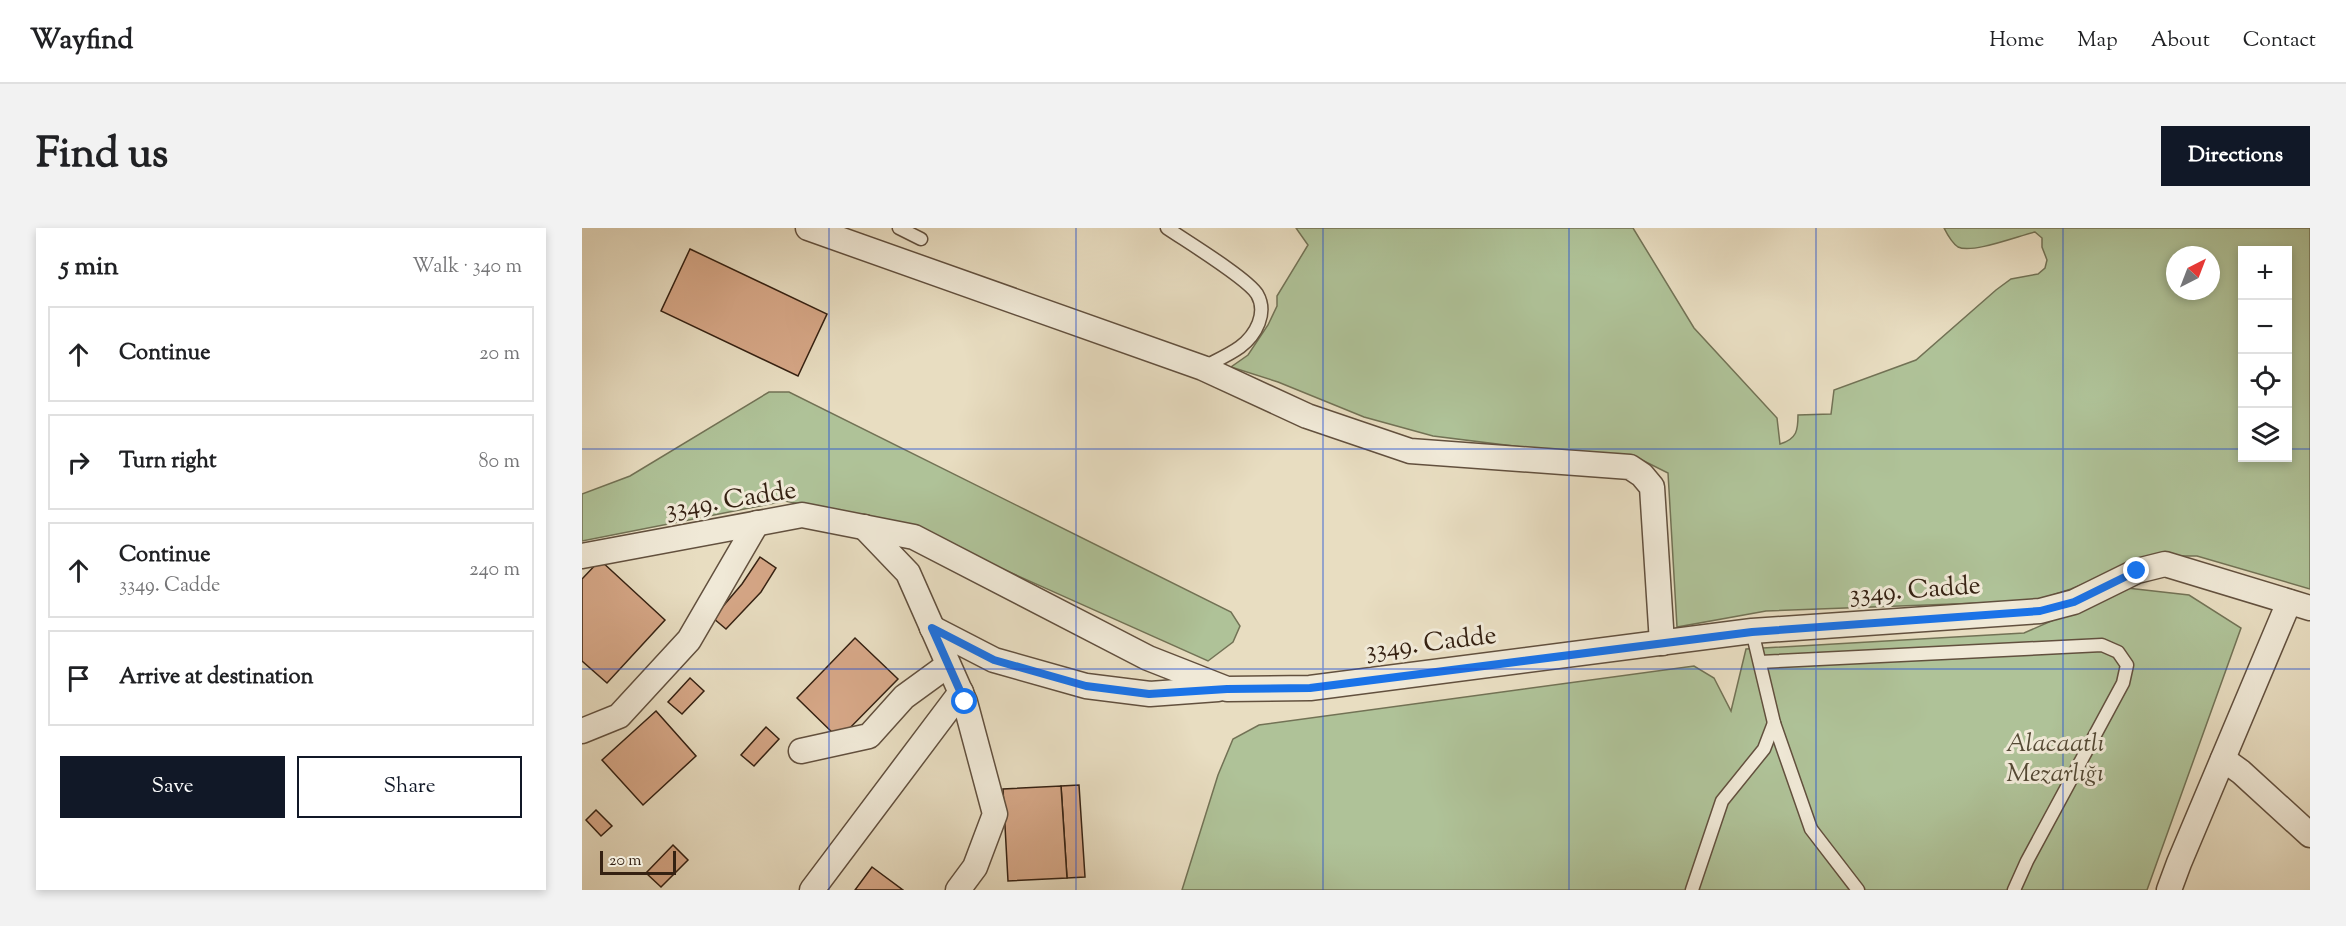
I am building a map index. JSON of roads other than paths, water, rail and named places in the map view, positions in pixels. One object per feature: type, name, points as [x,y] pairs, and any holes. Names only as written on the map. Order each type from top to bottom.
[{"type":"street","points":[[808,228],[1203,368],[1307,417],[1410,451],[1630,467],[1642,475],[1652,487],[1662,643]]},
{"type":"street","name":"3349. Cadde","points":[[582,556],[802,515],[914,537],[1148,658],[1227,689],[1310,688],[1752,632],[2040,611],[2074,602],[2137,571],[2165,564],[2300,605]]},
{"type":"street","points":[[582,731],[619,716],[689,640],[757,523]]},
{"type":"street","points":[[864,527],[908,573],[961,692],[995,814],[975,867],[958,890]]},
{"type":"street","points":[[2169,890],[2223,759],[2300,605]]},
{"type":"street","points":[[932,628],[994,660],[1086,686],[1149,694],[1227,689]]},
{"type":"street","points":[[801,751],[869,736],[904,697],[948,665]]},
{"type":"street","points":[[812,890],[961,692]]},
{"type":"street","points":[[2223,759],[2241,772],[2310,835]]},
{"type":"lane","points":[[899,228],[921,239]]},
{"type":"lane","points":[[1167,228],[1237,276],[1257,294],[1263,314],[1258,326],[1242,346],[1203,368]]},
{"type":"lane","points":[[1752,632],[1774,723],[1811,829],[1858,890]]},
{"type":"lane","points":[[1760,662],[2102,645],[2118,652],[2127,665],[2123,683],[2027,861],[2014,890]]},
{"type":"lane","points":[[1692,890],[1722,801],[1764,749],[1774,723]]},
{"type":"park label","name":"Alacaatlı Mezarlığı","points":[[2055,759]]}]
